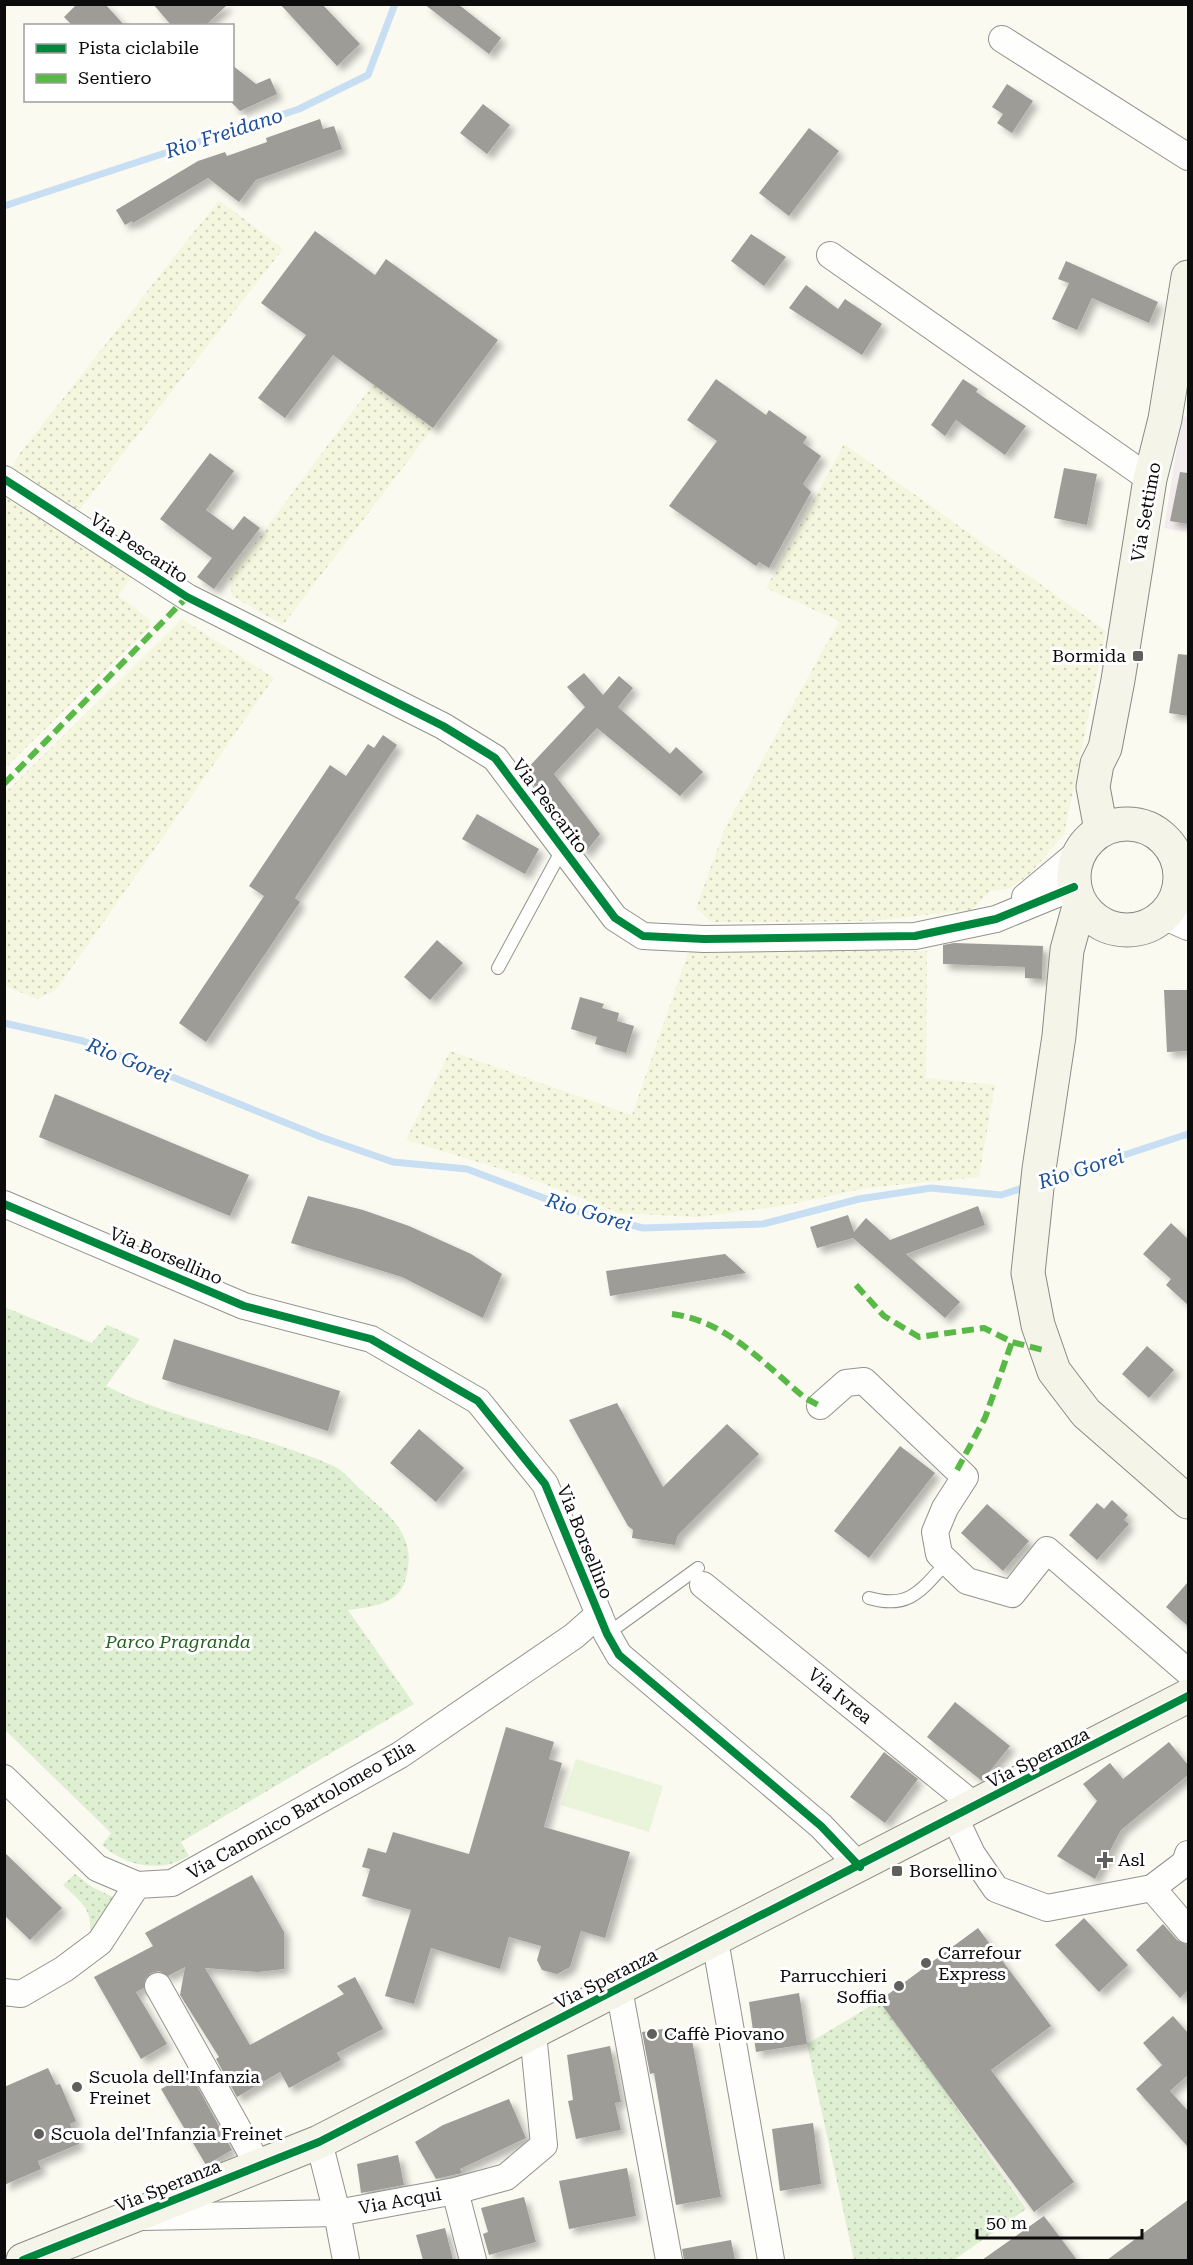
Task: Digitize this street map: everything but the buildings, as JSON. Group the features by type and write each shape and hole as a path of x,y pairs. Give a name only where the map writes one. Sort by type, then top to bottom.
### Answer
{"street":[{"path":"1002,39 1188,157"},
{"path":"830,255 1150,478"},
{"name":"Via Settimo","path":"1104,835 1116,801 1105,747 1150,478 1165,419 1188,277"},
{"name":"Via Pescarito","path":"4,479 187,597 422,716 495,758 615,918 643,936 704,939 915,936 996,919 1077,895"},
{"path":"996,919 1104,835 1150,830 1167,842 1176,857 1180,875 1179,910 1150,925 1135,930 1119,930 1104,925 1090,916 1077,895"},
{"path":"1104,835 1074,868 1077,895 1067,950 1059,1036 1039,1169 1028,1273 1038,1325 1054,1371 1086,1413 1188,1502"},
{"path":"1065,980 1104,925"},
{"name":"Via Borsellino","path":"4,1204 244,1306 372,1339 478,1401 545,1484 603,1624 619,1654 821,1826 860,1867"},
{"path":"820,1406 846,1383 864,1381 965,1477 945,1508 935,1532 939,1554 967,1581 1012,1594 1047,1550 1188,1672"},
{"name":"Via Ivrea","path":"700,1577 965,1812"},
{"name":"Via Canonico Bartolomeo Elia","path":"4,1778 98,1868 137,1885 161,1885 183,1878 400,1755 574,1636 603,1624"},
{"name":"Via Speranza","path":"39,2258 130,2218 319,2142 860,1867 1188,1696"},
{"path":"965,1812 972,1854 996,1889 1047,1908 1152,1888 1185,1863 1188,1854"},
{"path":"4,1992 21,1994 64,1969 100,1942 137,1885"},
{"path":"1152,1888 1188,1930"},
{"path":"715,1940 771,2260"},
{"path":"158,1986 258,2165"},
{"name":"Via Speranza","path":"619,1989 669,2260"},
{"name":"Via Acqui","path":"130,2218 337,2213 455,2191 506,2177 544,2145 533,2033"},
{"path":"319,2142 346,2260"},
{"path":"455,2191 472,2260"}],"lane":[{"path":"498,968 563,848"},
{"path":"869,1598 886,1603 917,1596 947,1562"},
{"path":"603,1624 700,1577"}],"shaded area":[{"path":"1182,416 1188,417 1188,532 1164,528"}],"green space":[{"path":"219,200 283,249 77,513 11,469 20,453"},
{"path":"373,384 433,428 283,625 232,596 230,577"},
{"path":"844,444 1106,631 1064,834 1028,876 1010,888 991,891 971,910 869,921 711,922 696,908 725,828 839,621 766,588"},
{"path":"5,493 132,577 118,595 151,621 149,628 5,768"},
{"path":"182,619 274,678 56,990 37,999 5,986 5,793"},
{"path":"689,950 927,951 926,1078 995,1085 979,1177 866,1188 788,1205 697,1217 619,1213 524,1176 406,1140 450,1051 632,1115"},
{"name":"Parco Pragranda","path":"4,1307 92,1343 107,1325 140,1339 106,1386 190,1419 277,1445 334,1466 392,1519 405,1540 408,1565 405,1581 396,1596 381,1604 348,1610 414,1704 181,1842 189,1856 167,1865 133,1863 102,1845 111,1833 5,1730"},
{"path":"576,1759 663,1786 649,1832 561,1805"},
{"path":"75,1874 92,1887 113,1897 110,1908 89,1939 88,1914 81,1903 63,1885"},
{"path":"879,2001 1026,2209 954,2260 854,2260 807,2044"}],"waterway":[{"name":"Rio Freidano","path":"4,206 299,109 368,75 395,4"},
{"name":"Rio Gorei","path":"4,1023 83,1041 321,1137 393,1162 467,1169 583,1213 643,1228 763,1224 859,1199 931,1188 1001,1195 1029,1186"},
{"name":"Rio Gorei","path":"1048,1180 1188,1134"}],"marked path":[{"path":"4,784 187,597"},
{"path":"856,1285 884,1316 919,1337 984,1328 1012,1342 1047,1351"},
{"path":"672,1314 692,1318 727,1335 759,1358 805,1398 820,1406"},
{"path":"957,1470 985,1418 1012,1342"}],"cycle path":[{"path":"4,479 187,597 443,726 495,758 615,918 643,936 704,939 915,936 996,919 1074,887"},
{"path":"4,1204 244,1306 371,1339 478,1401 545,1484 607,1634 619,1655 821,1826 860,1867"},
{"path":"23,2260 319,2142 1188,1696"}],"place":[{"name":"Bormida","path":"1138,656"},
{"name":"Asl","path":"1105,1860"},
{"name":"Borsellino","path":"897,1871"},
{"name":"Carrefour Express","path":"926,1963"},
{"name":"Parrucchieri Soffia","path":"899,1986"},
{"name":"Caffè Piovano","path":"652,2034"},
{"name":"Scuola dell'Infanzia Freinet","path":"77,2087"},
{"name":"Scuola del'Infanzia Freinet","path":"39,2134"}]}
